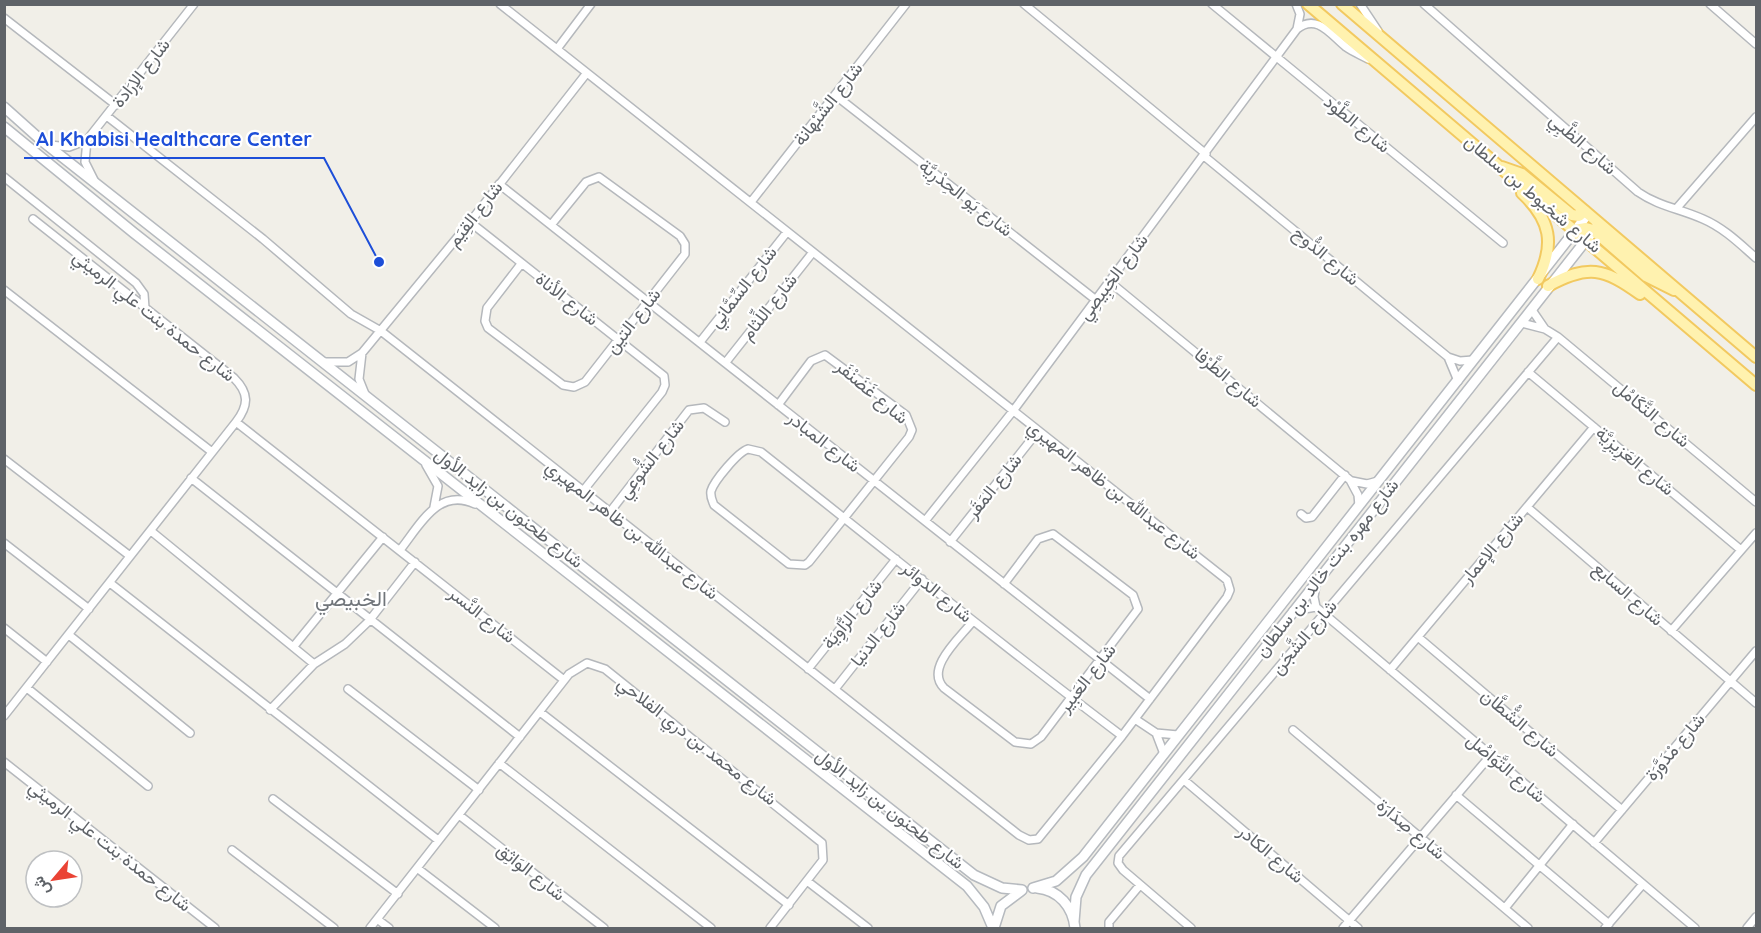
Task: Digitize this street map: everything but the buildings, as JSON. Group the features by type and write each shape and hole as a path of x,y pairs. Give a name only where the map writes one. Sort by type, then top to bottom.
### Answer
{"main road":[{"name":"شارع شخبوط بن سلطان","path":"1308,4 1575,230 1593,231 1679,291 1756,357"},
{"name":"شارع شخبوط بن سلطان","path":"1342,4 1586,212 1593,231 1710,346 1756,385"},
{"path":"1446,120 1468,145 1529,200 1542,217 1548,234 1548,252 1538,279"},
{"path":"1499,166 1522,174 1572,214 1579,216 1586,212"},
{"path":"1548,286 1578,272 1594,271 1610,274 1710,346"}],"street":[{"name":"شارع الإرَادة","path":"87,140 108,117 194,4"},
{"name":"شارع عبدالله بن ظاهر المهيري","path":"108,117 272,247 351,314 381,331 1019,835 1035,840 1044,834 1122,736 1227,597 1228,583 1201,558 500,4"},
{"path":"557,49 591,4"},
{"name":"شارع الشَّبْهانة","path":"751,202 906,4"},
{"name":"شارع الدُّوح","path":"1024,4 1448,357 1458,381"},
{"name":"شارع الطَّوْد","path":"1212,4 1503,243"},
{"path":"1296,4 1300,14 1297,29"},
{"path":"1360,4 1383,39"},
{"name":"شارع الظَّبِي","path":"1424,4 1638,192 1660,204 1716,225 1756,258"},
{"path":"1710,4 1756,44"},
{"path":"4,18 116,105"},
{"path":"1297,29 1306,24 1320,24 1346,47 1377,62"},
{"name":"شارع الخِبِيصِي","path":"925,521 1013,411 1297,29"},
{"name":"شارع القِيَم","path":"324,362 340,364 362,353 470,222 586,74"},
{"name":"شارع يَو الحِدْرِيَّة","path":"835,95 1096,300"},
{"name":"شارع طحنون بن زايد الأول","path":"4,108 42,141 974,875 1002,888 1022,890"},
{"path":"1676,209 1756,117"},
{"name":"شارع طحنون بن زايد الأول","path":"4,127 142,239 967,886 984,907 994,928"},
{"path":"42,141 55,147 69,147 87,140 85,162 96,183"},
{"path":"4,177 136,283 144,294 145,308"},
{"name":"شارع التين","path":"521,264 484,313 488,328 570,388 585,382 682,258 685,249 680,236 599,177 586,182 551,225"},
{"name":"شارع المبادر","path":"499,184 1150,699"},
{"name":"شارع مهره بنت خالد بن سلطان","path":"1022,890 1056,881 1076,865 1538,279 1586,212"},
{"name":"شارع حمدة بنت علي الرميثي","path":"4,716 236,422 246,405 245,391 241,384 33,219"},
{"name":"شارع الأناة","path":"470,222 661,373 665,380 664,389 583,491"},
{"name":"شارع مهره بنت خالد بن سلطان","path":"1075,925 1076,897 1086,875 1593,231"},
{"name":"شارع السِّمَّانِي","path":"700,342 787,232"},
{"name":"شارع اللِّثام","path":"726,363 813,252"},
{"name":"شارع الطَّرْفا","path":"1110,282 1348,477"},
{"path":"4,290 212,452"},
{"name":"شارع التَّكَامُل","path":"1532,310 1545,329"},
{"name":"شارع التَّكَامُل","path":"1522,323 1545,329 1558,337 1756,502"},
{"name":"شارع الشَّجَن","path":"1191,928 1120,867 1119,856 1558,337"},
{"path":"362,353 359,370 365,394"},
{"name":"شارع غَضَنْفَر","path":"753,448 744,450 738,455 712,489 712,501 789,564 800,567 809,562 911,434 909,418 832,359 822,355 811,361 778,405"},
{"path":"1448,357 1460,361 1473,360"},
{"name":"شارع العَزِيزِيَّة","path":"1528,372 1741,550"},
{"name":"شارع الشُّوعِي","path":"610,512 689,410 704,408 725,422"},
{"name":"شارع النَّسر","path":"236,422 564,680"},
{"name":"شارع الإعمار","path":"1390,670 1594,427"},
{"name":"شارع المَقَر","path":"950,542 1038,431"},
{"name":"شارع الدوائر","path":"753,448 1122,736"},
{"path":"415,452 436,479 439,494 434,508"},
{"path":"4,459 130,556"},
{"path":"1348,477 1367,484 1378,481"},
{"path":"1348,477 1356,489 1359,506"},
{"path":"1301,514 1306,518 1312,517 1348,477"},
{"path":"191,478 369,621 520,737"},
{"path":"400,550 434,508 446,500 461,499 493,513"},
{"name":"شارع السابع","path":"1527,507 1756,703"},
{"path":"151,531 314,664"},
{"path":"1671,631 1756,533"},
{"name":"شارع العَبِير","path":"974,621 939,666 938,680 944,688 1015,742 1023,745 1038,740 1138,609 1136,599 1057,535 1050,534 1038,539 1004,584"},
{"path":"294,646 383,537"},
{"path":"4,543 89,609"},
{"name":"شارع الزَّاوِيَة","path":"808,669 896,559"},
{"path":"270,710 314,664 345,644 369,621 415,562"},
{"name":"شارع الدنيا","path":"834,689 922,579"},
{"path":"1293,611 1316,607 1314,597 1318,579"},
{"path":"110,583 438,840"},
{"name":"شارع التَّوَاصُل","path":"1316,607 1695,928"},
{"path":"4,628 47,662"},
{"path":"69,635 190,733"},
{"name":"شارع الشُّطَّان","path":"1418,637 1622,810"},
{"name":"شارع مْدَوَّرَة","path":"1594,843 1756,651"},
{"name":"شارع محمد بن دري الفلاحي","path":"370,928 564,680 580,665 600,666 819,838 825,855 770,928"},
{"path":"27,688 148,786"},
{"path":"348,689 479,790"},
{"path":"540,712 789,905"},
{"path":"1135,719 1156,733 1178,735"},
{"name":"شارع صِدَارَة","path":"1293,730 1528,928"},
{"path":"1156,733 1164,754"},
{"path":"1343,928 1491,755"},
{"name":"شارع حمدة بنت علي الرميثي","path":"4,762 215,928"},
{"path":"499,763 711,928"},
{"name":"شارع الكادر","path":"1184,780 1358,928"},
{"path":"1456,795 1607,926 1643,884"},
{"path":"273,799 398,894"},
{"name":"شارع الوَاثِق","path":"459,815 604,928"},
{"path":"1505,908 1573,824"},
{"path":"232,850 334,928"},
{"path":"417,868 495,928"},
{"path":"807,881 868,928"},
{"path":"1109,928 1109,922 1140,885"},
{"path":"1033,888 1052,892 1060,897 1067,904 1075,925"},
{"path":"994,928 1001,906 1010,896 1022,890"},
{"path":"1747,928 1756,917"},
{"path":"377,920 389,928"}],"place":[{"name":"Al Khabisi Healthcare Center","path":"379,262"}],"district":[{"name":"الخبيصي","path":"351,599"}]}
